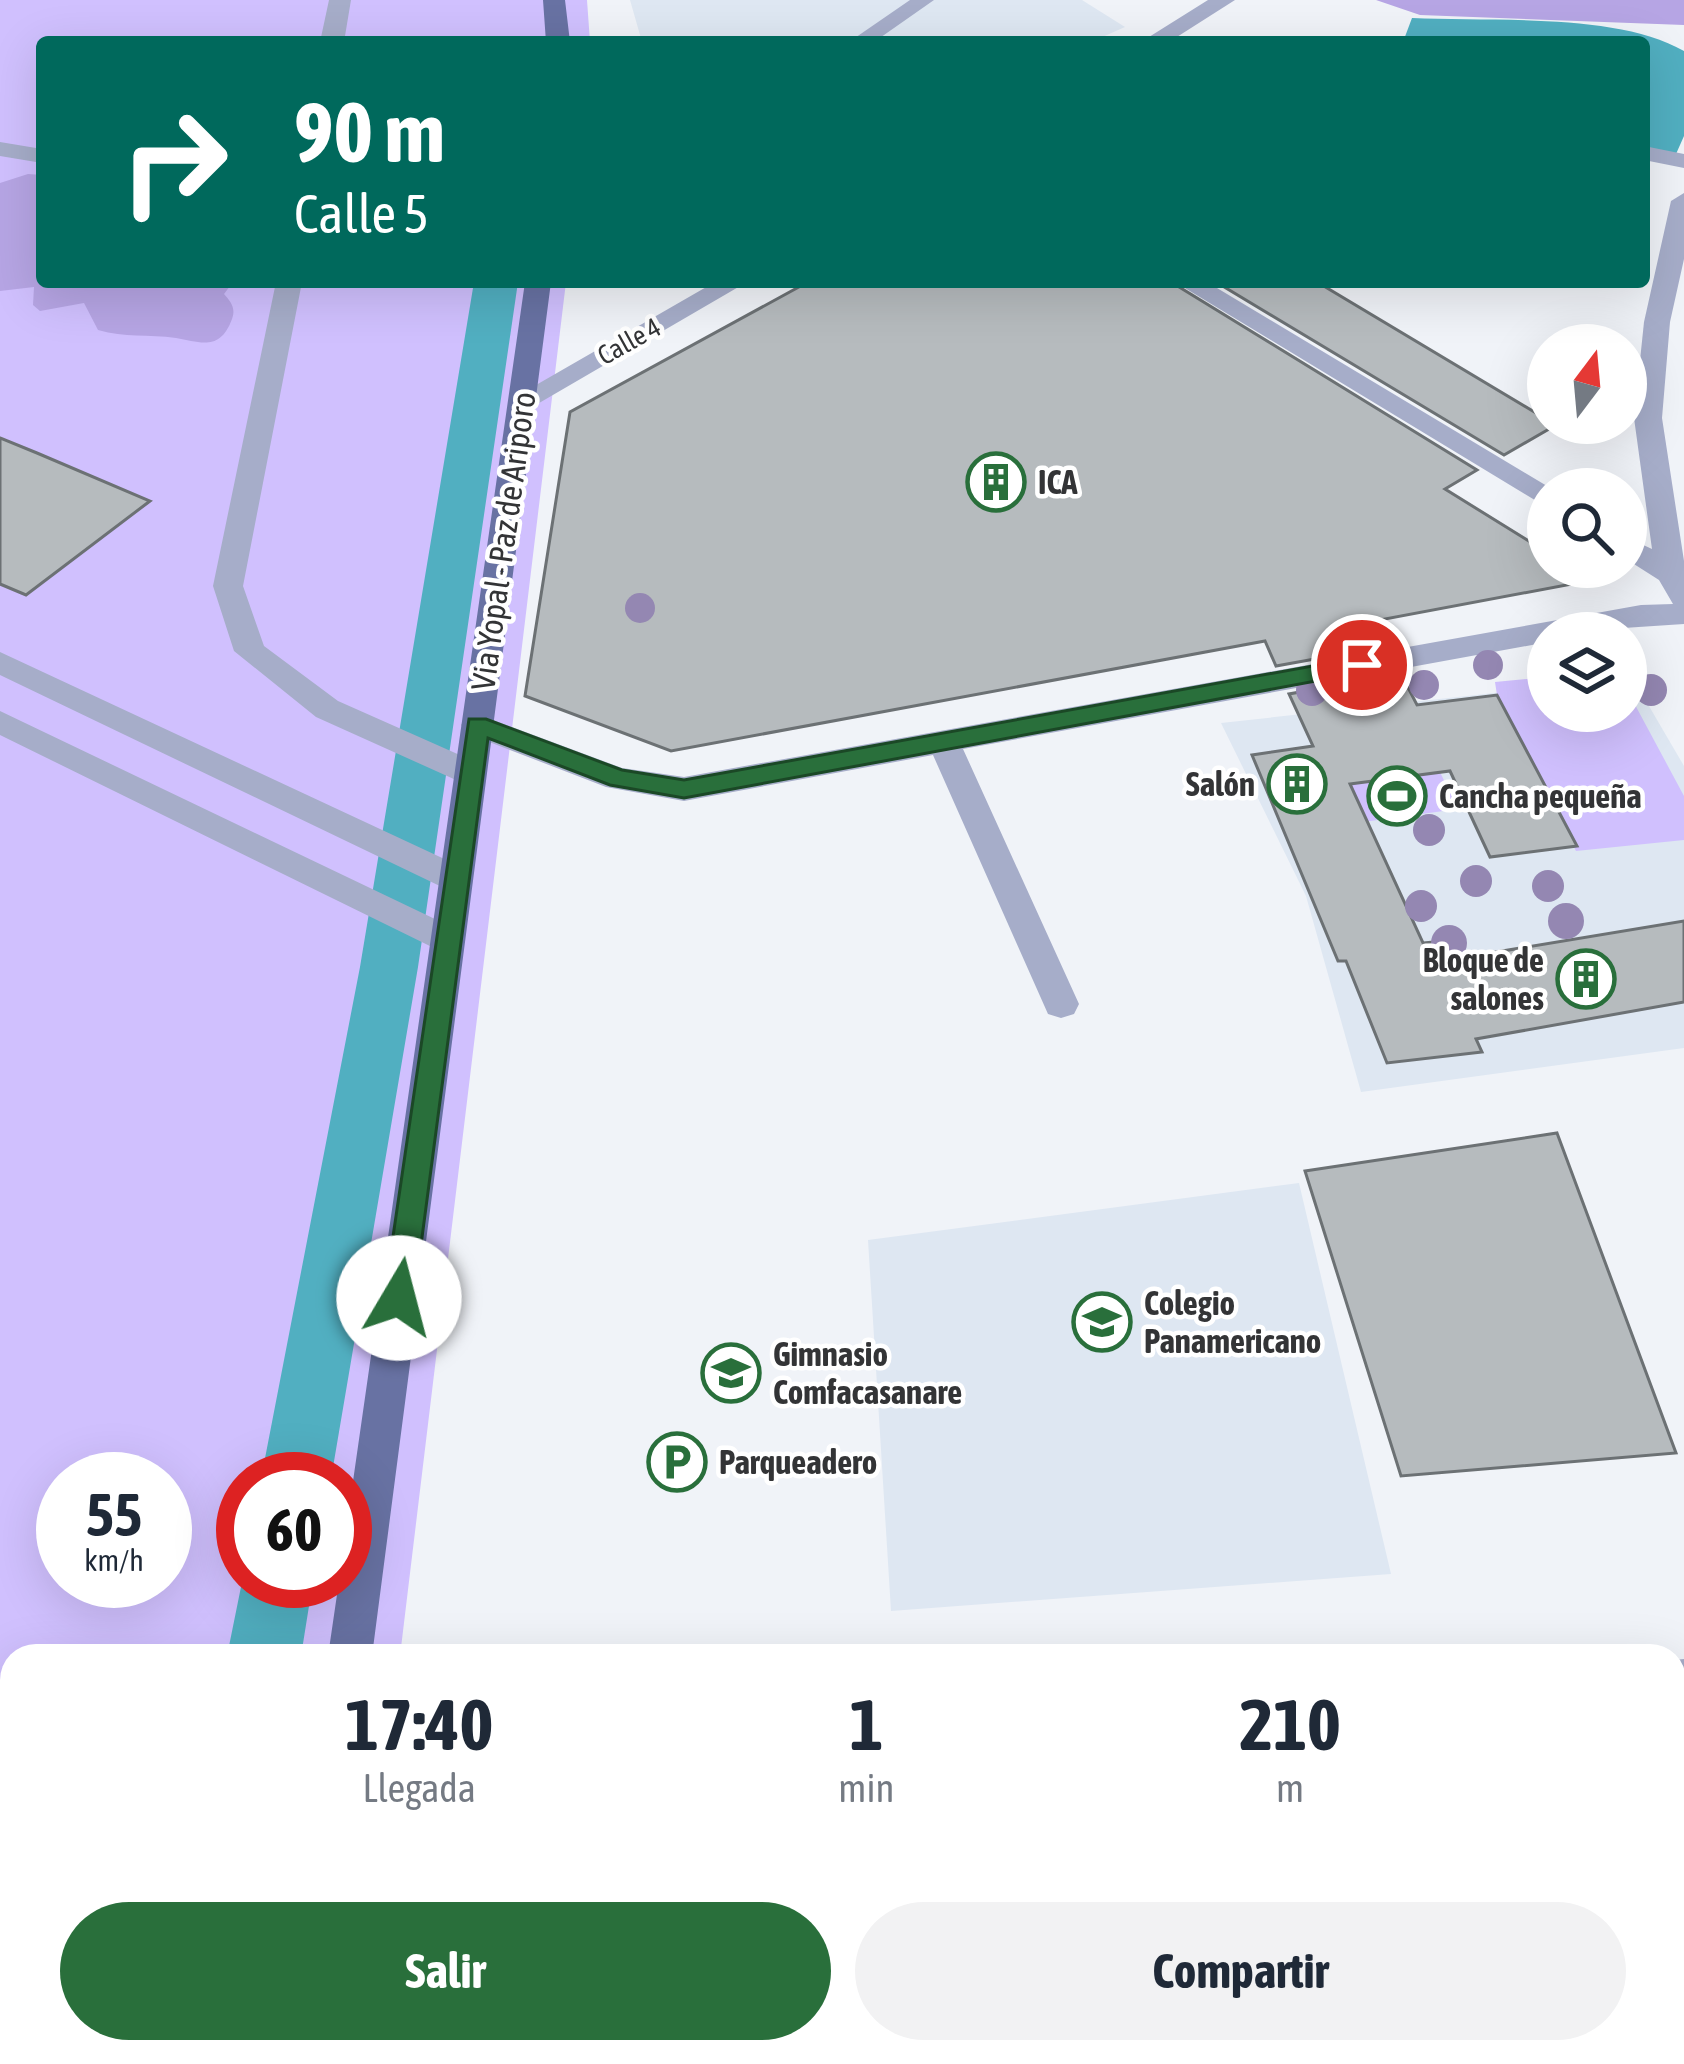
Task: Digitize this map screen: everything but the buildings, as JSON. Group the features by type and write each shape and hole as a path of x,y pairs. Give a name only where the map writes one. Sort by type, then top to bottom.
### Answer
{"main road":[{"path":"554,0 557,36"},
{"name":"Via Yopal - Paz de Ariporo","path":"352,1644 466,771 477,724 537,288"}],"street":[{"path":"333,36 340,0"},
{"path":"1163,36 1224,0"},
{"path":"1678,586 1648,418 1657,322 1684,201"},
{"path":"288,288 227,586 250,651 327,709 466,771"},
{"name":"Calle 4","path":"524,400 723,288"},
{"path":"1198,288 1527,487"},
{"path":"1647,563 1678,586"},
{"path":"477,724 618,778 684,789 1641,614 1684,614"},
{"path":"0,662 454,878"},
{"path":"0,722 446,939"},
{"path":"943,741 1060,1004"}],"lane":[{"path":"869,36 924,0"},
{"path":"0,149 36,155"},
{"path":"1650,154 1684,161"}],"shaded area":[{"path":"0,0 587,0 590,36 36,36 36,288 565,288 401,1644 0,1644"},
{"path":"630,0 1082,0 1125,27 1105,36 640,36"},
{"path":"1376,0 1684,0 1684,25 1420,15"},
{"path":"36,175 36,288 228,288 224,294 233,315 227,329 215,341 201,342 108,332 98,330 84,303 40,311 33,305 34,287 0,291 0,183"},
{"path":"1527,679 1527,732 1647,732 1647,727 1684,796 1684,840 1576,851 1497,695 1495,682"},
{"path":"1527,689 1527,732 1647,732 1647,703 1684,766 1684,1048 1361,1092 1306,896 1221,723"},
{"name":"Cancha pequeña","path":"1438,768 1458,809 1356,823 1336,782"},
{"name":"Colegio Panamericano","path":"1299,1183 1391,1574 891,1611 868,1240"}],"water":[{"path":"1412,18 1589,24 1645,36 1405,36"},
{"path":"1650,37 1684,51 1684,136 1672,163 1650,159"}],"waterway":[{"path":"301,1452 389,967 495,288"},
{"path":"266,1644 272,1608"}],"place":[{"name":"ICA","path":"996,482"},
{"name":"Salón","path":"1297,784"},
{"name":"Cancha pequeña","path":"1397,796"},
{"name":"Bloque de salones","path":"1586,979"},
{"name":"Colegio Panamericano","path":"1102,1322"},
{"name":"Gimnasio Comfacasanare","path":"731,1373"},
{"name":"Parqueadero","path":"677,1462"}],"route":[{"path":"399,1298 477,724 618,778 684,789 1362,665"}]}
